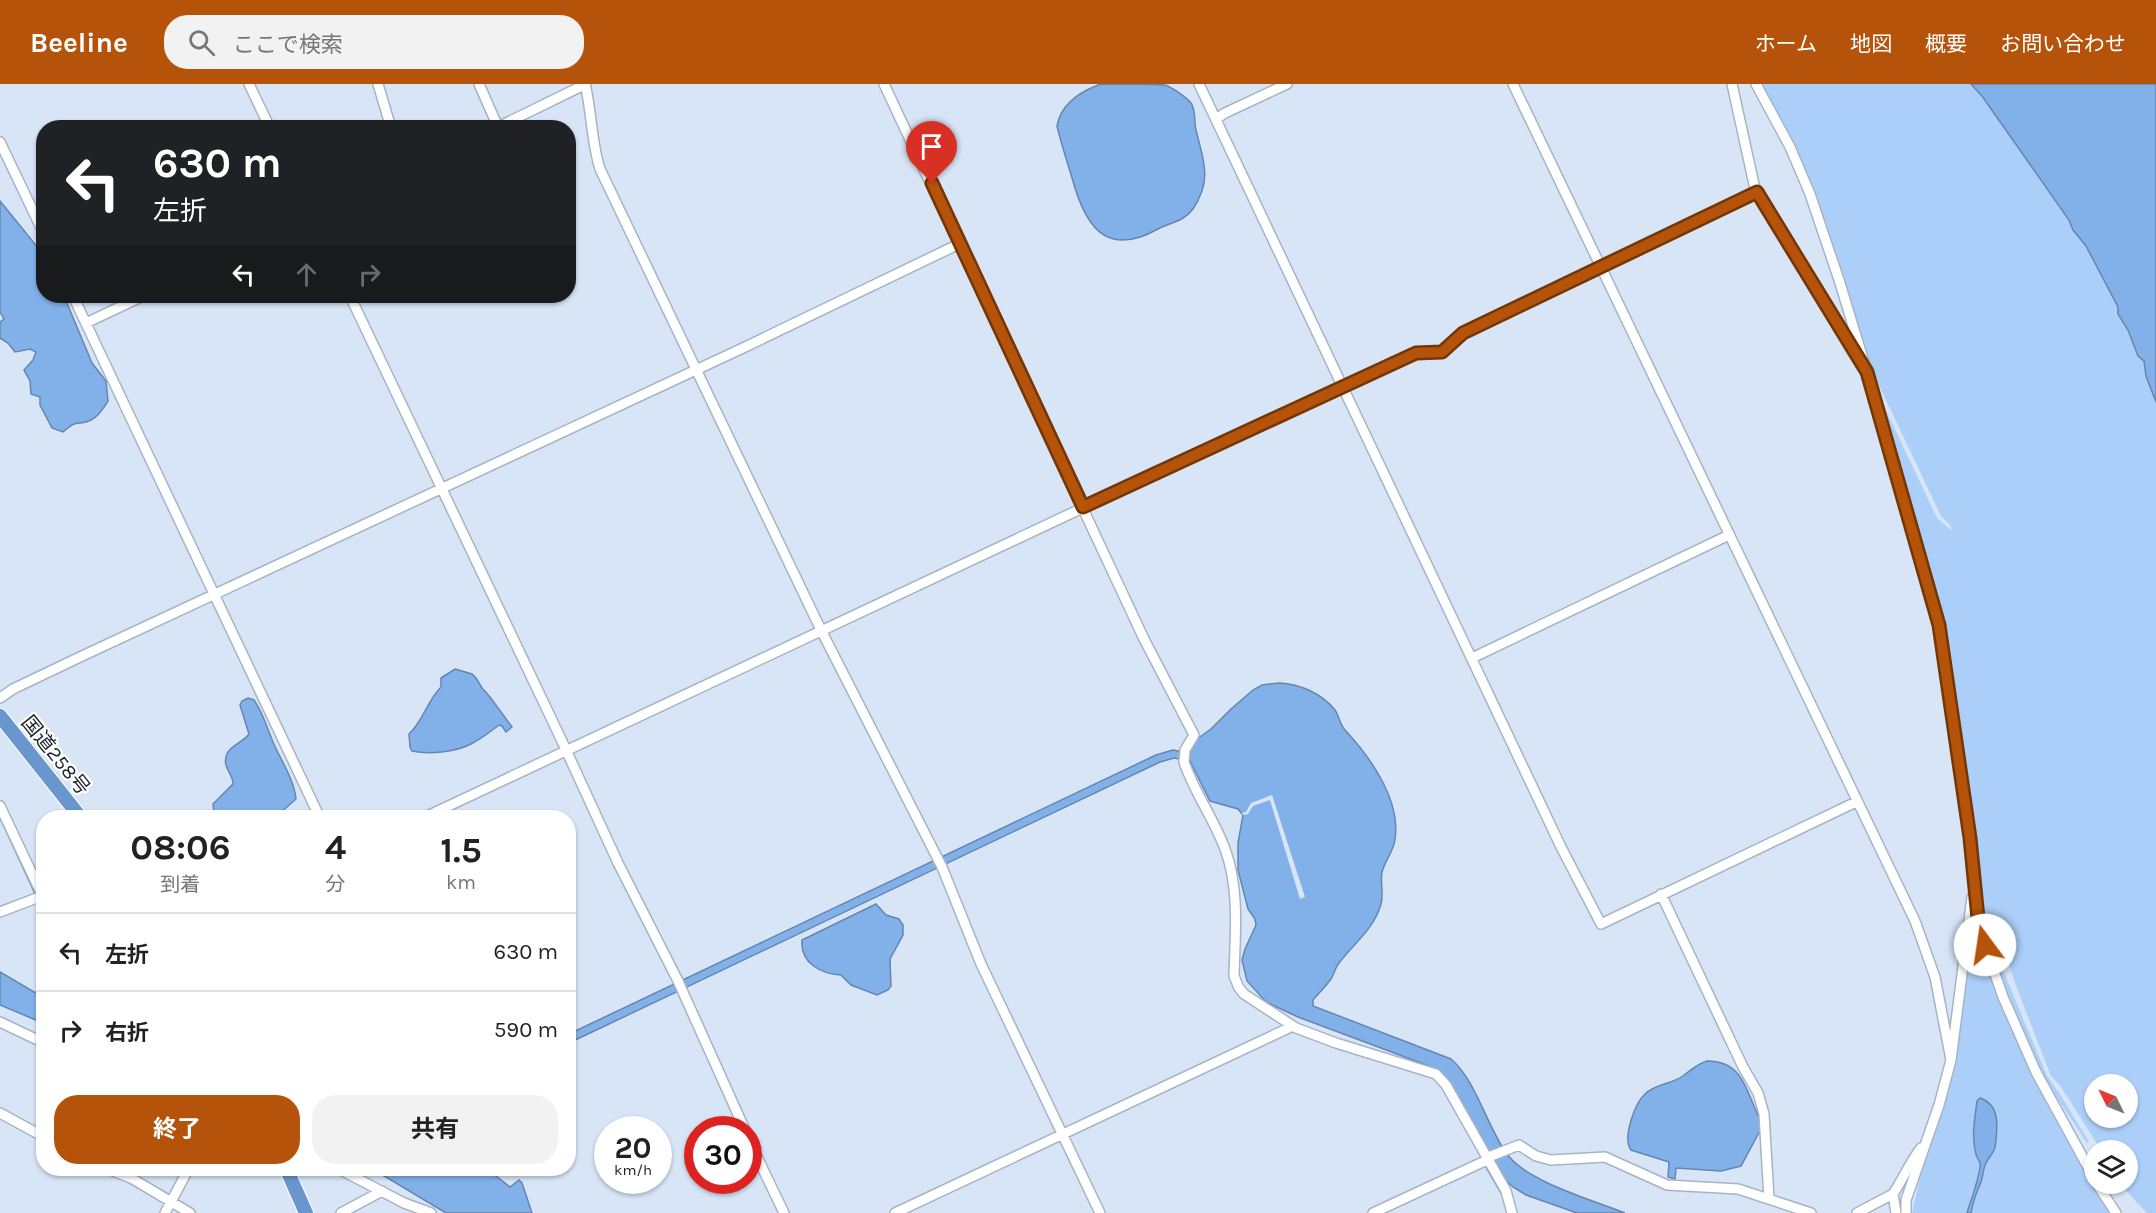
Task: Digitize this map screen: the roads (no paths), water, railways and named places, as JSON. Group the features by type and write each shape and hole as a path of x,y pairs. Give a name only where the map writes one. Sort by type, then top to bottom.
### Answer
{"highway":[{"name":"国道258号","path":"0,716 75,810"},
{"path":"290,1176 306,1213"}],"street":[{"path":"249,84 266,120"},
{"path":"378,84 389,120"},
{"path":"479,84 494,120"},
{"path":"511,120 585,84 595,152 600,169 821,630 942,867 981,964 1100,1213"},
{"path":"884,84 1144,639 1194,735 1185,750 1184,762 1225,848 1232,871 1235,900 1234,976 1239,988 1244,994 1293,1026 1336,1043 1436,1074 1446,1085 1506,1191 1512,1213"},
{"path":"1199,84 1561,847 1600,924 1856,802"},
{"path":"1216,119 1287,84"},
{"path":"1513,84 1915,921 1935,977 1951,1060"},
{"path":"1732,84 1757,192 1867,372"},
{"path":"1756,84 1790,147 1810,194 1867,372 1939,625 1960,768 1979,928 2003,997 2036,1072 2084,1160"},
{"path":"0,142 36,217"},
{"path":"440,810 1416,353 1442,352 1463,333 1757,192"},
{"path":"0,698 13,689 80,657 959,244"},
{"path":"76,303 316,810"},
{"path":"86,323 128,303"},
{"path":"353,303 618,863 680,985 739,1116"},
{"path":"1472,658 1729,535"},
{"path":"0,806 36,882"},
{"path":"1906,1213 1906,1200 1939,1105 1951,1060 1974,883"},
{"path":"1661,894 1743,1067 1758,1093 1764,1114 1769,1199"},
{"path":"0,912 36,899"},
{"path":"0,1022 36,1039"},
{"path":"895,1213 1293,1026"},
{"path":"0,1113 36,1133"},
{"path":"1857,1213 1893,1194 1913,1158 1926,1142"},
{"path":"1373,1213 1507,1148 1519,1145 1536,1156 1551,1160 1605,1157 1666,1185 1738,1190 1811,1213"},
{"path":"762,1167 784,1213"},
{"path":"126,1176 190,1213"},
{"path":"165,1213 185,1176"},
{"path":"353,1176 404,1203 431,1213"},
{"path":"341,1213 382,1191"},
{"path":"1893,1194 1896,1213"},
{"path":"2104,1194 2116,1213"}],"waterway":[{"path":"0,817 35,893"},
{"path":"1485,1165 1503,1196"}]}
